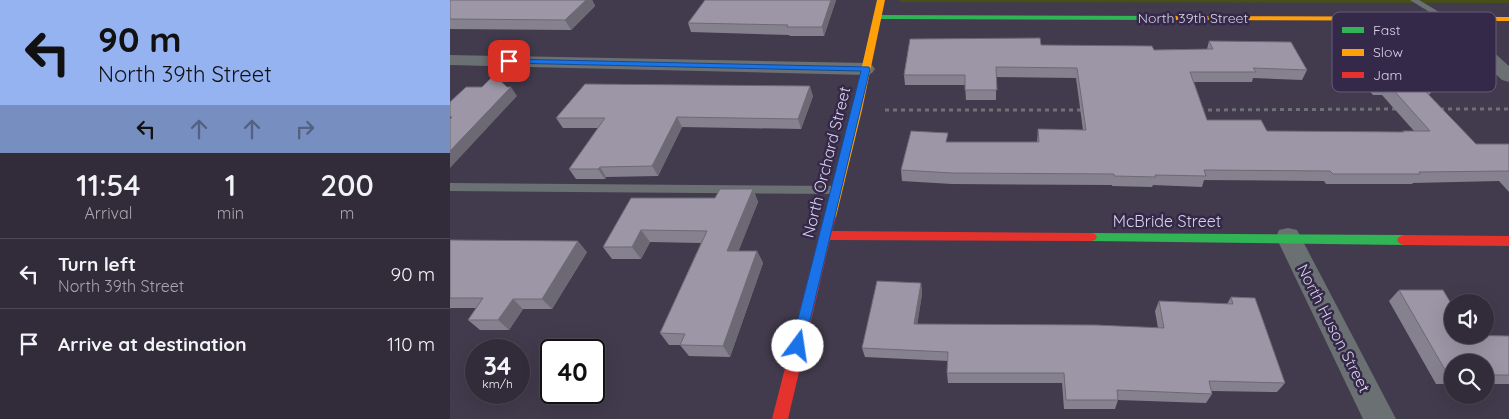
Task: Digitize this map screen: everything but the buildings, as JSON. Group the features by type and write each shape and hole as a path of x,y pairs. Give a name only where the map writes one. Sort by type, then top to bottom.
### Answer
{"street":[{"name":"North Orchard Street","path":"780,419 857,110 881,0"},
{"name":"North 39th Street","path":"876,17 1332,19"},
{"name":"North 39th Street","path":"1496,19 1509,19"},
{"path":"450,60 866,69"},
{"path":"1496,64 1509,76"},
{"name":"McBride Street","path":"825,235 1509,241"},
{"name":"North Huson Street","path":"1288,238 1380,419"}],"lane":[{"path":"1414,0 1435,12"},
{"path":"450,187 837,190"}],"path":[{"path":"1193,110 1400,109"},
{"path":"1440,109 1509,109"},
{"path":"857,110 1084,110"}],"green space":[{"path":"900,0 1509,0 1509,3 900,2"}],"traffic: fast":[{"path":"877,17 1166,18"},
{"path":"1091,237 1403,240"}],"traffic: slow":[{"path":"830,217 857,110 881,0"},
{"path":"1166,18 1332,18"},
{"path":"1496,19 1509,19"}],"traffic: jam":[{"path":"780,419 830,217"},
{"path":"825,235 1091,237"},
{"path":"1403,240 1509,241"}],"route":[{"path":"509,61 866,69 798,346"}]}
